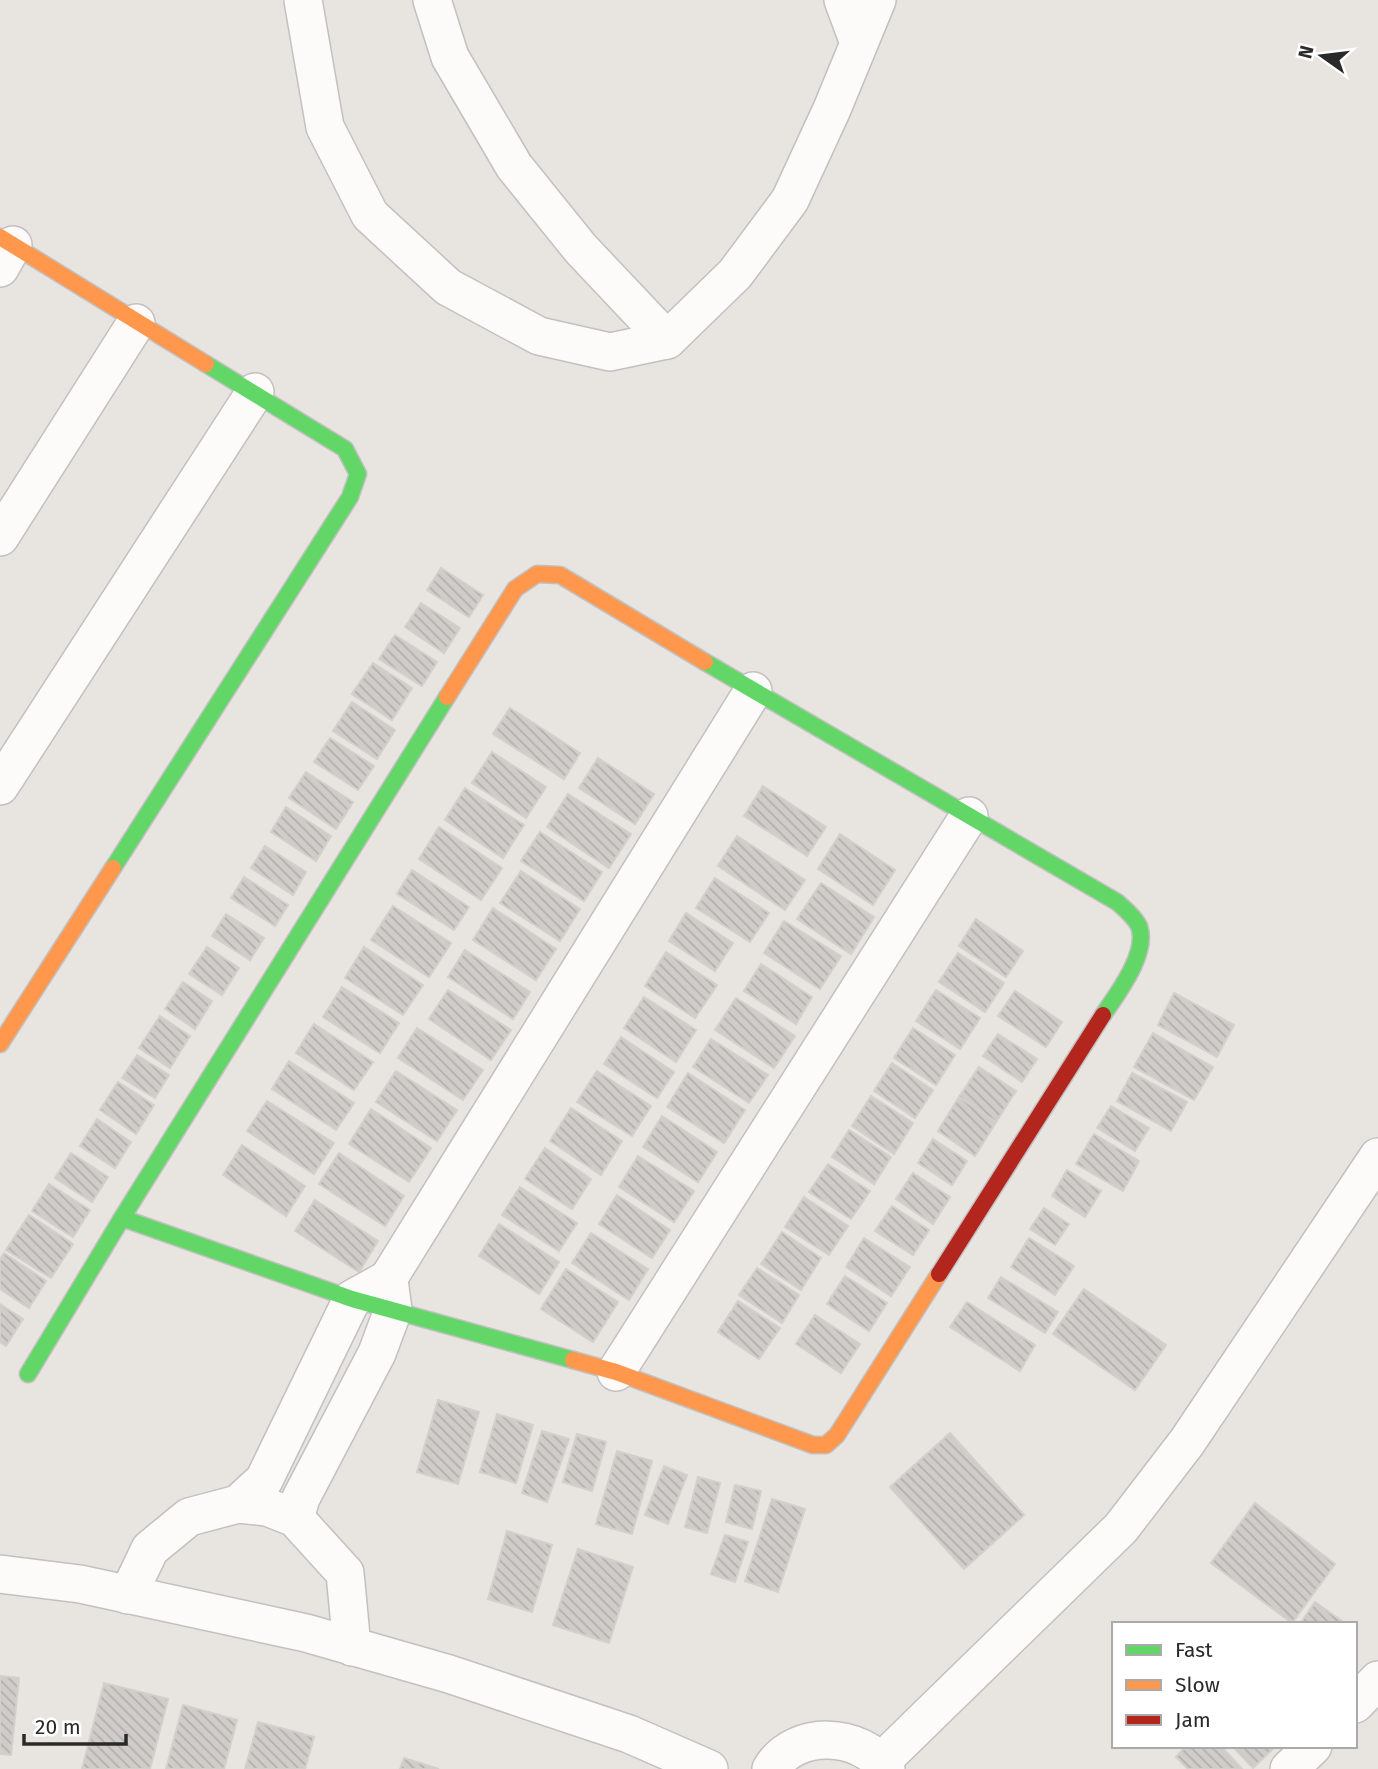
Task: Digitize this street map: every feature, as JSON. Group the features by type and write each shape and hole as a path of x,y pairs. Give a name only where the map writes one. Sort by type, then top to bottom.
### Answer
{"street":[{"path":"303,0 325,127 370,215 448,287 539,335 610,352 667,340 735,274 790,200 832,109 877,0"},
{"path":"432,0 450,57 514,166 581,249 667,340"},
{"path":"843,0 859,43"},
{"path":"0,1044 350,498 358,474 345,449 255,392 4,250"},
{"path":"0,537 136,323"},
{"path":"0,786 255,392"},
{"path":"28,1374 122,1217 514,589 537,574 561,575 753,691 1117,902 1133,915 1143,937 1140,952 1128,976 852,1412 826,1445 813,1445 616,1372 391,1295 352,1298 122,1217"},
{"path":"295,1518 300,1498 377,1353 391,1295 753,691"},
{"path":"616,1372 969,816"},
{"path":"771,1769 797,1746 826,1739 856,1745 883,1765 1121,1528 1187,1442 1378,1157"},
{"path":"238,1504 264,1480 352,1298"},
{"path":"128,1595 150,1549 189,1517 238,1504 267,1507 295,1518 345,1573 352,1647"},
{"path":"0,1574 80,1584 306,1633 449,1674 629,1734 709,1769"},
{"path":"1357,1702 1378,1680"},
{"path":"1289,1769 1311,1748"}],"building":[{"path":"441,568 483,595 469,617 427,590"},
{"path":"421,603 460,628 444,653 405,627"},
{"path":"395,635 437,662 422,686 379,659"},
{"path":"373,663 412,688 392,720 352,694"},
{"path":"352,702 395,730 377,759 333,731"},
{"path":"510,708 580,753 564,779 493,734"},
{"path":"330,738 374,766 358,790 314,762"},
{"path":"492,752 546,787 526,818 472,783"},
{"path":"598,758 654,794 635,824 579,788"},
{"path":"306,772 353,802 336,829 289,798"},
{"path":"763,786 826,827 807,856 744,816"},
{"path":"465,788 524,825 503,858 445,820"},
{"path":"568,794 631,834 609,868 547,827"},
{"path":"286,807 331,836 316,861 271,832"},
{"path":"439,827 502,868 481,900 419,859"},
{"path":"540,832 602,872 584,901 521,861"},
{"path":"840,834 895,870 873,905 818,869"},
{"path":"737,836 805,880 785,910 718,866"},
{"path":"265,846 306,872 293,895 251,868"},
{"path":"412,870 469,907 454,930 397,894"},
{"path":"521,871 580,909 560,941 500,903"},
{"path":"244,877 288,905 275,926 231,898"},
{"path":"715,878 769,913 750,942 696,908"},
{"path":"821,883 874,917 851,954 797,919"},
{"path":"393,906 451,943 429,977 371,940"},
{"path":"493,908 556,949 536,980 473,940"},
{"path":"686,913 733,943 715,971 669,941"},
{"path":"226,914 264,938 250,960 212,936"},
{"path":"976,919 1023,951 1006,977 959,946"},
{"path":"784,921 841,956 820,989 764,953"},
{"path":"207,947 239,968 222,995 189,974"},
{"path":"364,947 423,985 403,1015 345,978"},
{"path":"465,950 530,992 513,1019 448,977"},
{"path":"666,952 717,985 695,1018 645,986"},
{"path":"958,953 1004,983 985,1012 939,982"},
{"path":"761,964 812,997 796,1024 744,991"},
{"path":"183,982 212,1001 195,1029 165,1009"},
{"path":"342,987 399,1023 380,1053 323,1017"},
{"path":"448,990 511,1030 491,1060 429,1019"},
{"path":"936,990 980,1018 960,1049 916,1021"},
{"path":"1015,991 1062,1022 1046,1047 998,1016"},
{"path":"1174,993 1234,1025 1217,1057 1158,1025"},
{"path":"644,997 696,1030 676,1062 624,1028"},
{"path":"736,998 795,1036 774,1068 715,1030"},
{"path":"160,1016 190,1036 170,1068 139,1048"},
{"path":"314,1024 373,1062 354,1090 296,1053"},
{"path":"417,1028 483,1070 463,1100 398,1058"},
{"path":"913,1028 955,1055 936,1085 894,1058"},
{"path":"1153,1033 1213,1067 1194,1100 1134,1067"},
{"path":"998,1034 1037,1059 1022,1082 983,1056"},
{"path":"621,1037 674,1072 657,1098 604,1064"},
{"path":"711,1039 768,1075 749,1103 693,1067"},
{"path":"137,1055 169,1075 155,1098 122,1078"},
{"path":"289,1061 354,1103 336,1130 272,1089"},
{"path":"892,1063 933,1090 915,1118 874,1091"},
{"path":"979,1067 1016,1091 996,1122 959,1097"},
{"path":"396,1071 457,1110 437,1141 376,1102"},
{"path":"597,1071 651,1106 632,1136 577,1102"},
{"path":"688,1073 745,1110 724,1143 667,1107"},
{"path":"1132,1073 1187,1102 1171,1131 1117,1101"},
{"path":"118,1082 154,1105 136,1134 100,1110"},
{"path":"871,1096 913,1123 894,1154 852,1126"},
{"path":"959,1097 996,1122 975,1156 938,1131"},
{"path":"267,1101 334,1143 314,1174 247,1131"},
{"path":"1111,1106 1149,1128 1135,1151 1097,1128"},
{"path":"571,1108 622,1141 601,1175 550,1141"},
{"path":"371,1109 431,1148 409,1182 349,1144"},
{"path":"662,1116 717,1152 698,1182 643,1147"},
{"path":"97,1119 131,1142 115,1168 80,1146"},
{"path":"849,1130 891,1157 874,1184 832,1157"},
{"path":"1094,1134 1139,1161 1123,1191 1076,1164"},
{"path":"933,1139 967,1161 952,1185 918,1163"},
{"path":"242,1145 305,1186 286,1216 223,1175"},
{"path":"545,1148 591,1179 572,1209 525,1179"},
{"path":"71,1153 108,1177 92,1202 55,1178"},
{"path":"339,1153 404,1196 385,1226 319,1184"},
{"path":"638,1156 694,1191 674,1222 619,1187"},
{"path":"828,1164 870,1191 851,1219 809,1192"},
{"path":"1067,1170 1101,1191 1085,1217 1052,1196"},
{"path":"913,1173 950,1197 933,1224 896,1199"},
{"path":"49,1184 90,1210 73,1237 32,1211"},
{"path":"520,1187 577,1223 559,1251 502,1215"},
{"path":"617,1195 670,1230 652,1258 599,1224"},
{"path":"804,1197 848,1226 829,1255 785,1227"},
{"path":"315,1200 378,1241 359,1272 295,1231"},
{"path":"892,1206 929,1230 913,1255 875,1231"},
{"path":"1044,1208 1069,1224 1055,1245 1030,1229"},
{"path":"29,1215 73,1244 51,1278 6,1250"},
{"path":"499,1224 559,1262 539,1294 479,1256"},
{"path":"782,1232 821,1258 801,1290 761,1264"},
{"path":"591,1233 648,1269 629,1300 572,1263"},
{"path":"864,1238 910,1267 891,1296 846,1267"},
{"path":"1029,1238 1074,1266 1055,1295 1011,1267"},
{"path":"4,1253 46,1281 29,1308 0,1289 0,1260"},
{"path":"757,1268 799,1295 782,1323 739,1295"},
{"path":"566,1269 618,1302 593,1342 541,1309"},
{"path":"845,1276 887,1303 869,1331 827,1304"},
{"path":"1001,1277 1058,1312 1045,1333 988,1298"},
{"path":"1084,1289 1166,1345 1135,1390 1053,1334"},
{"path":"738,1301 780,1328 759,1359 718,1332"},
{"path":"967,1302 1035,1345 1020,1371 950,1327"},
{"path":"0,1304 23,1319 6,1346 0,1342"},
{"path":"815,1315 860,1344 841,1373 796,1344"},
{"path":"438,1400 479,1412 458,1484 417,1472"},
{"path":"497,1414 533,1425 516,1483 480,1472"},
{"path":"542,1431 569,1439 547,1502 522,1493"},
{"path":"950,1433 1024,1515 964,1569 890,1487"},
{"path":"577,1434 606,1442 592,1491 563,1482"},
{"path":"617,1451 652,1461 632,1534 596,1524"},
{"path":"664,1466 687,1475 668,1524 645,1515"},
{"path":"698,1477 720,1483 707,1533 685,1527"},
{"path":"735,1485 761,1491 752,1529 726,1522"},
{"path":"772,1499 805,1509 778,1592 745,1581"},
{"path":"1255,1503 1335,1564 1291,1622 1211,1563"},
{"path":"507,1531 552,1545 532,1612 488,1599"},
{"path":"725,1535 748,1542 735,1582 711,1574"},
{"path":"578,1549 633,1567 609,1643 553,1625"},
{"path":"1315,1602 1343,1622 1301,1622"},
{"path":"0,1676 19,1678 11,1755 0,1754"},
{"path":"104,1683 168,1699 150,1769 82,1769"},
{"path":"183,1705 237,1720 224,1769 166,1769"},
{"path":"258,1722 314,1737 305,1769 245,1769"},
{"path":"1184,1748 1223,1748 1242,1769 1188,1769 1176,1757"},
{"path":"1234,1748 1274,1748 1253,1768"},
{"path":"404,1758 439,1769 400,1769"}],"traffic: fast":[{"path":"113,868 350,497 358,474 345,449 206,364"},
{"path":"705,662 1123,907 1139,926 1140,948 1130,973 1103,1015"},
{"path":"28,1374 122,1218 447,697"},
{"path":"122,1218 352,1299 573,1360"}],"traffic: slow":[{"path":"0,237 206,364"},
{"path":"447,697 515,589 537,574 560,575 705,662"},
{"path":"0,1044 113,868"},
{"path":"573,1360 616,1372 813,1445 826,1445 837,1435 939,1274"}],"traffic: jam":[{"path":"939,1274 1103,1015"}]}
